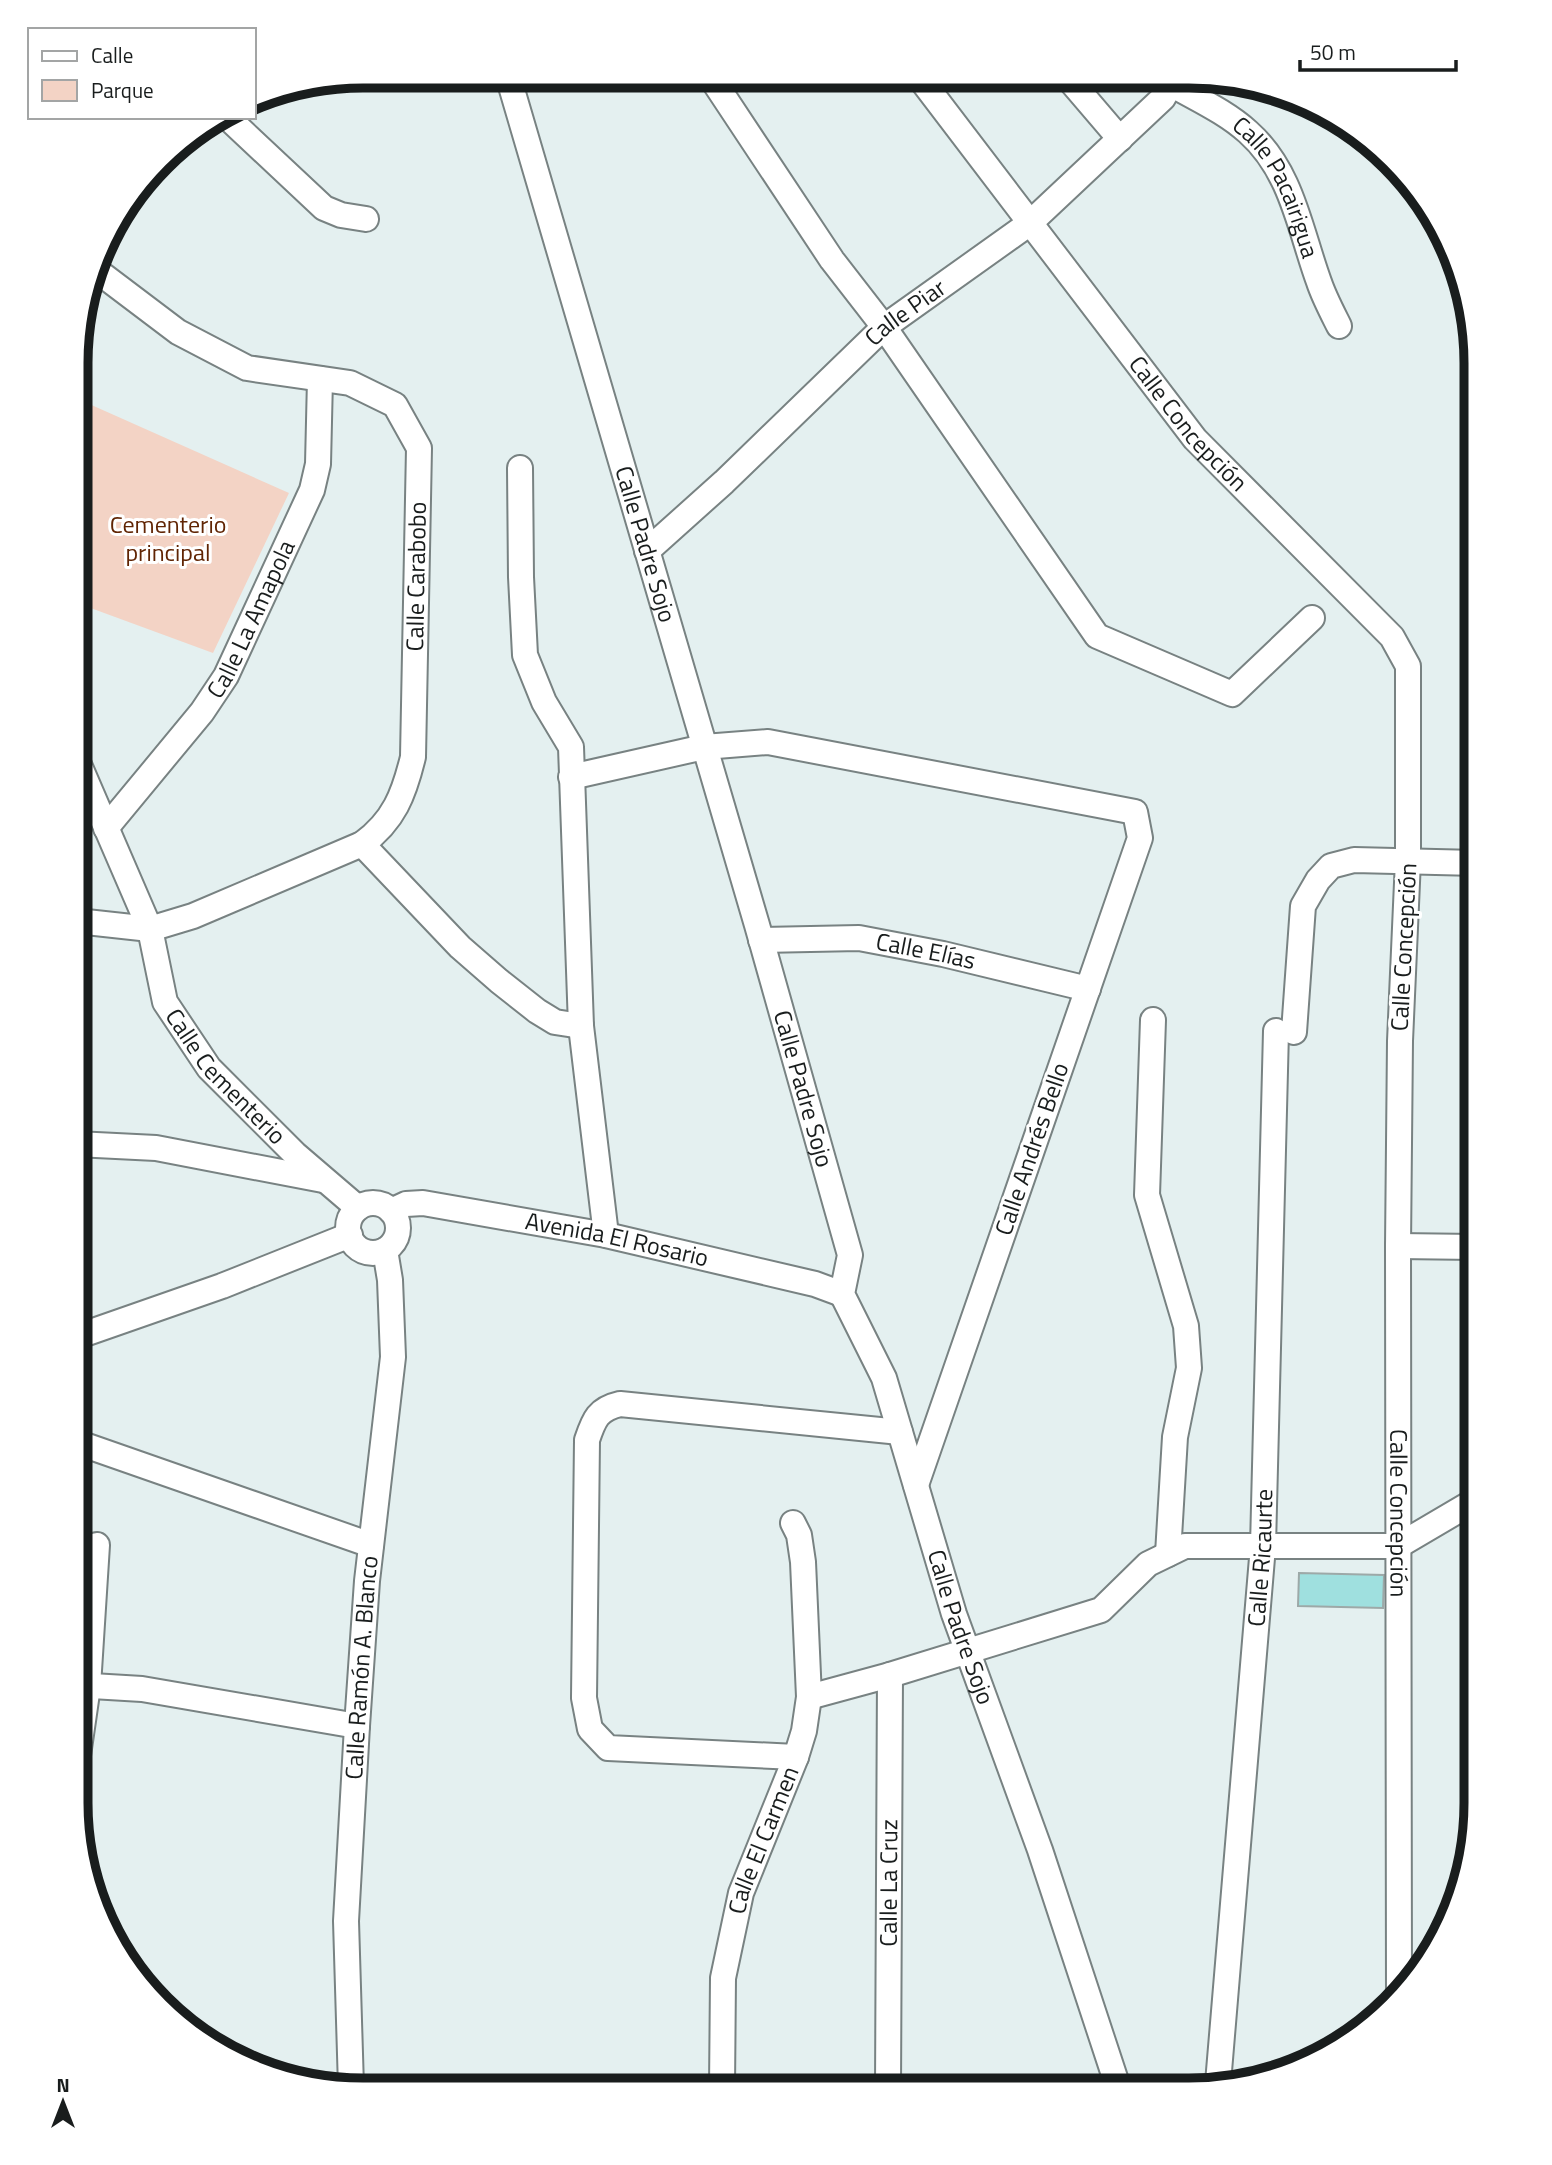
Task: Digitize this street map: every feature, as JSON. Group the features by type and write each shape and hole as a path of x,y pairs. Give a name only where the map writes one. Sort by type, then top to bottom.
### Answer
{"street":[{"name":"Calle Padre Sojo","path":"512,88 761,940 850,1255 842,1294 884,1378 967,1651 1040,1850 1115,2078"},
{"path":"718,88 832,260 884,327 1097,636 1231,694 1312,618"},
{"name":"Calle Concepción","path":"927,88 1195,439 1392,638 1408,666 1408,860 1400,1041 1398,1246 1399,1981"},
{"path":"1076,88 1119,139"},
{"name":"Calle Piar","path":"647,551 724,482 884,327 1030,223 1163,98 1168,88"},
{"name":"Calle Pacairigua","path":"1182,88 1234,120 1269,156 1288,188 1319,283 1339,326"},
{"path":"231,121 324,208 341,215 366,219"},
{"name":"Calle Carabobo","path":"102,274 178,332 247,368 349,383 395,405 419,448 412,757 399,802 380,831 362,844 193,916 150,929"},
{"name":"Calle La Amapola","path":"106,828 202,712 226,676 312,490 318,464 320,379"},
{"path":"520,468 525,655 544,702 571,747 581,1026 606,1235"},
{"name":"Calle Andrés Bello","path":"704,747 768,742 1135,813 1140,838 916,1485"},
{"path":"571,777 704,747"},
{"name":"Calle Cementerio","path":"88,786 150,929 166,1002 209,1068 295,1154 358,1208"},
{"path":"362,844 460,947 499,981 555,1022 581,1026"},
{"name":"Calle Ricaurte","path":"1219,2076 1263,1546 1285,1031 1303,906 1318,880 1331,866 1354,860 1464,862"},
{"path":"88,922 150,929"},
{"name":"Calle Elías","path":"761,940 859,938 943,954 1088,989"},
{"path":"1153,1020 1147,1195 1186,1326 1189,1368 1175,1437 1168,1554"},
{"path":"88,1145 156,1148 327,1181"},
{"name":"Avenida El Rosario","path":"358,1208 377,1203 391,1211 406,1204 423,1203 606,1235 815,1284 842,1294"},
{"path":"358,1208 350,1220 349,1235 356,1246 374,1253 385,1250 394,1242 398,1221 391,1211"},
{"path":"88,1333 222,1286 349,1235"},
{"path":"1398,1246 1464,1247"},
{"name":"Calle Ramón A. Blanco","path":"351,2077 346,1921 357,1726 371,1545 393,1357 390,1280 385,1250"},
{"path":"796,1756 608,1748 590,1729 584,1698 587,1453 590,1431 593,1422 606,1407 620,1404 900,1432"},
{"path":"88,1446 371,1545"},
{"path":"808,1697 890,1675 1101,1610 1148,1564 1185,1546 1398,1546 1464,1507"},
{"name":"Calle El Carmen","path":"722,2078 723,1978 741,1893 804,1731 808,1697 805,1593 799,1535 793,1523"},
{"path":"88,1624 97,1545"},
{"name":"Calle La Cruz","path":"888,2078 890,1675"},
{"path":"88,1685 142,1689 357,1726"}],"green space":[{"name":"Cementerio principal","path":"88,403 289,493 213,653 88,607"}],"building":[{"path":"1299,1573 1384,1575 1383,1608 1298,1606"}]}
